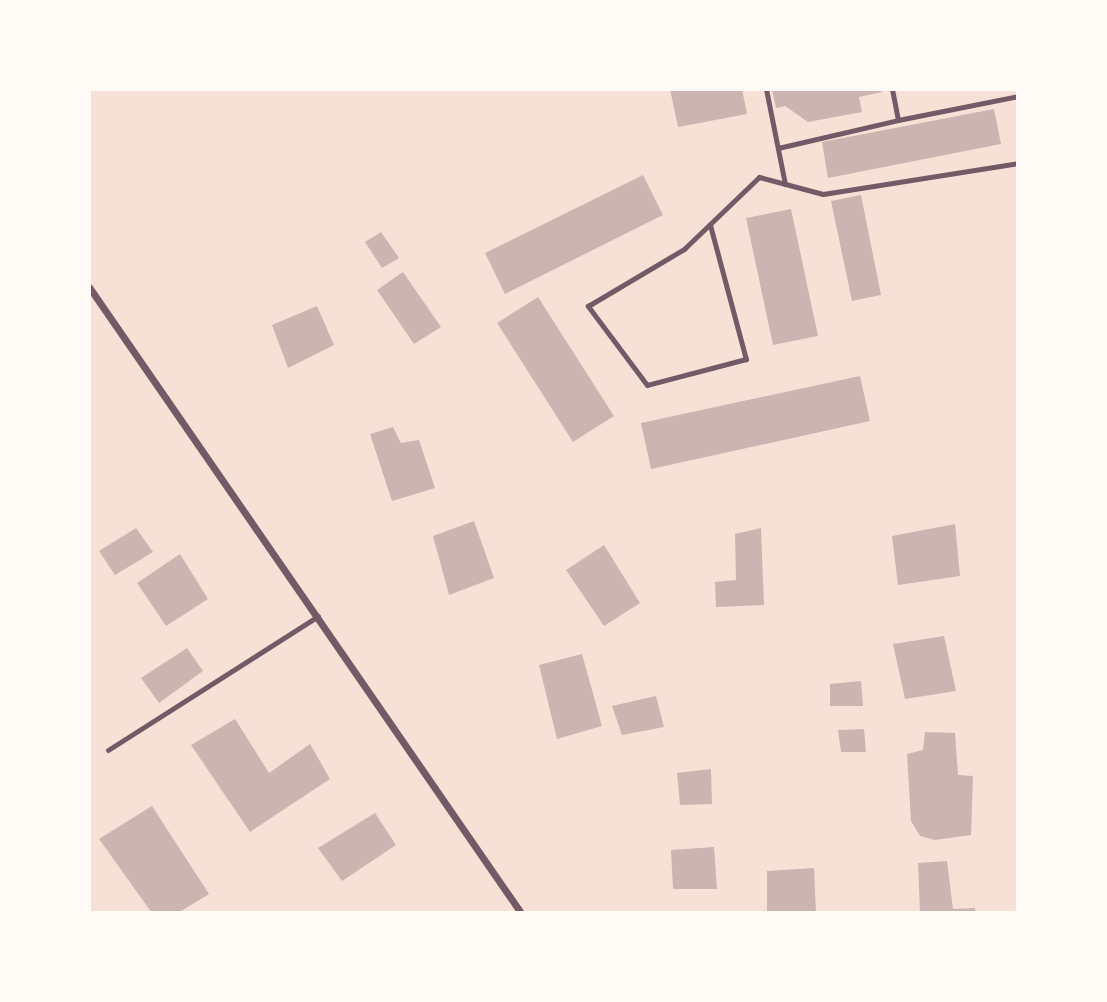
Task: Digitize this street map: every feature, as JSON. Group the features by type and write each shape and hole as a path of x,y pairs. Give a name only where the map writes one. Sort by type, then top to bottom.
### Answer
{"street":[{"path":"89,287 521,913"}],"lane":[{"path":"766,89 785,184"},
{"path":"892,89 898,120"},
{"path":"778,148 1018,96"},
{"path":"710,225 746,359 647,385 588,306 684,249 759,177 823,194 1018,163"},
{"path":"108,750 318,616"}],"building":[{"path":"670,89 742,89 747,114 678,127"},
{"path":"772,89 881,89 882,92 859,97 862,112 808,122 785,106 776,108"},
{"path":"994,109 1001,144 828,178 822,142"},
{"path":"643,175 663,215 505,294 485,253"},
{"path":"861,195 881,295 852,301 831,201"},
{"path":"791,209 818,336 773,345 746,218"},
{"path":"381,232 399,258 382,268 365,242"},
{"path":"403,272 441,327 414,344 377,290"},
{"path":"538,297 614,416 573,442 497,323"},
{"path":"317,306 334,345 288,368 272,325"},
{"path":"860,376 870,421 651,469 641,423"},
{"path":"393,427 401,443 419,440 435,488 392,501 370,434"},
{"path":"474,521 494,578 449,595 433,536"},
{"path":"955,524 960,576 898,585 892,536"},
{"path":"136,528 153,552 115,575 99,551"},
{"path":"761,528 764,605 716,607 715,582 736,580 735,534"},
{"path":"604,545 640,603 604,626 566,570"},
{"path":"180,554 208,599 166,626 137,583"},
{"path":"944,636 956,691 905,699 893,644"},
{"path":"187,648 203,671 159,703 141,678"},
{"path":"582,654 602,726 557,739 539,665"},
{"path":"861,681 863,706 830,706 830,684"},
{"path":"656,696 664,727 622,735 612,706"},
{"path":"235,719 269,773 310,744 330,779 250,832 191,745"},
{"path":"864,729 866,752 841,752 838,730"},
{"path":"925,732 955,733 958,775 973,776 971,835 935,840 920,836 911,821 907,754 923,750"},
{"path":"711,769 712,804 680,805 677,773"},
{"path":"152,806 209,894 178,913 152,913 99,839"},
{"path":"375,813 396,845 342,881 318,848"},
{"path":"714,847 717,889 673,889 671,850"},
{"path":"947,861 953,909 975,908 976,913 920,913 918,863"},
{"path":"814,868 816,913 767,913 767,871"}]}
